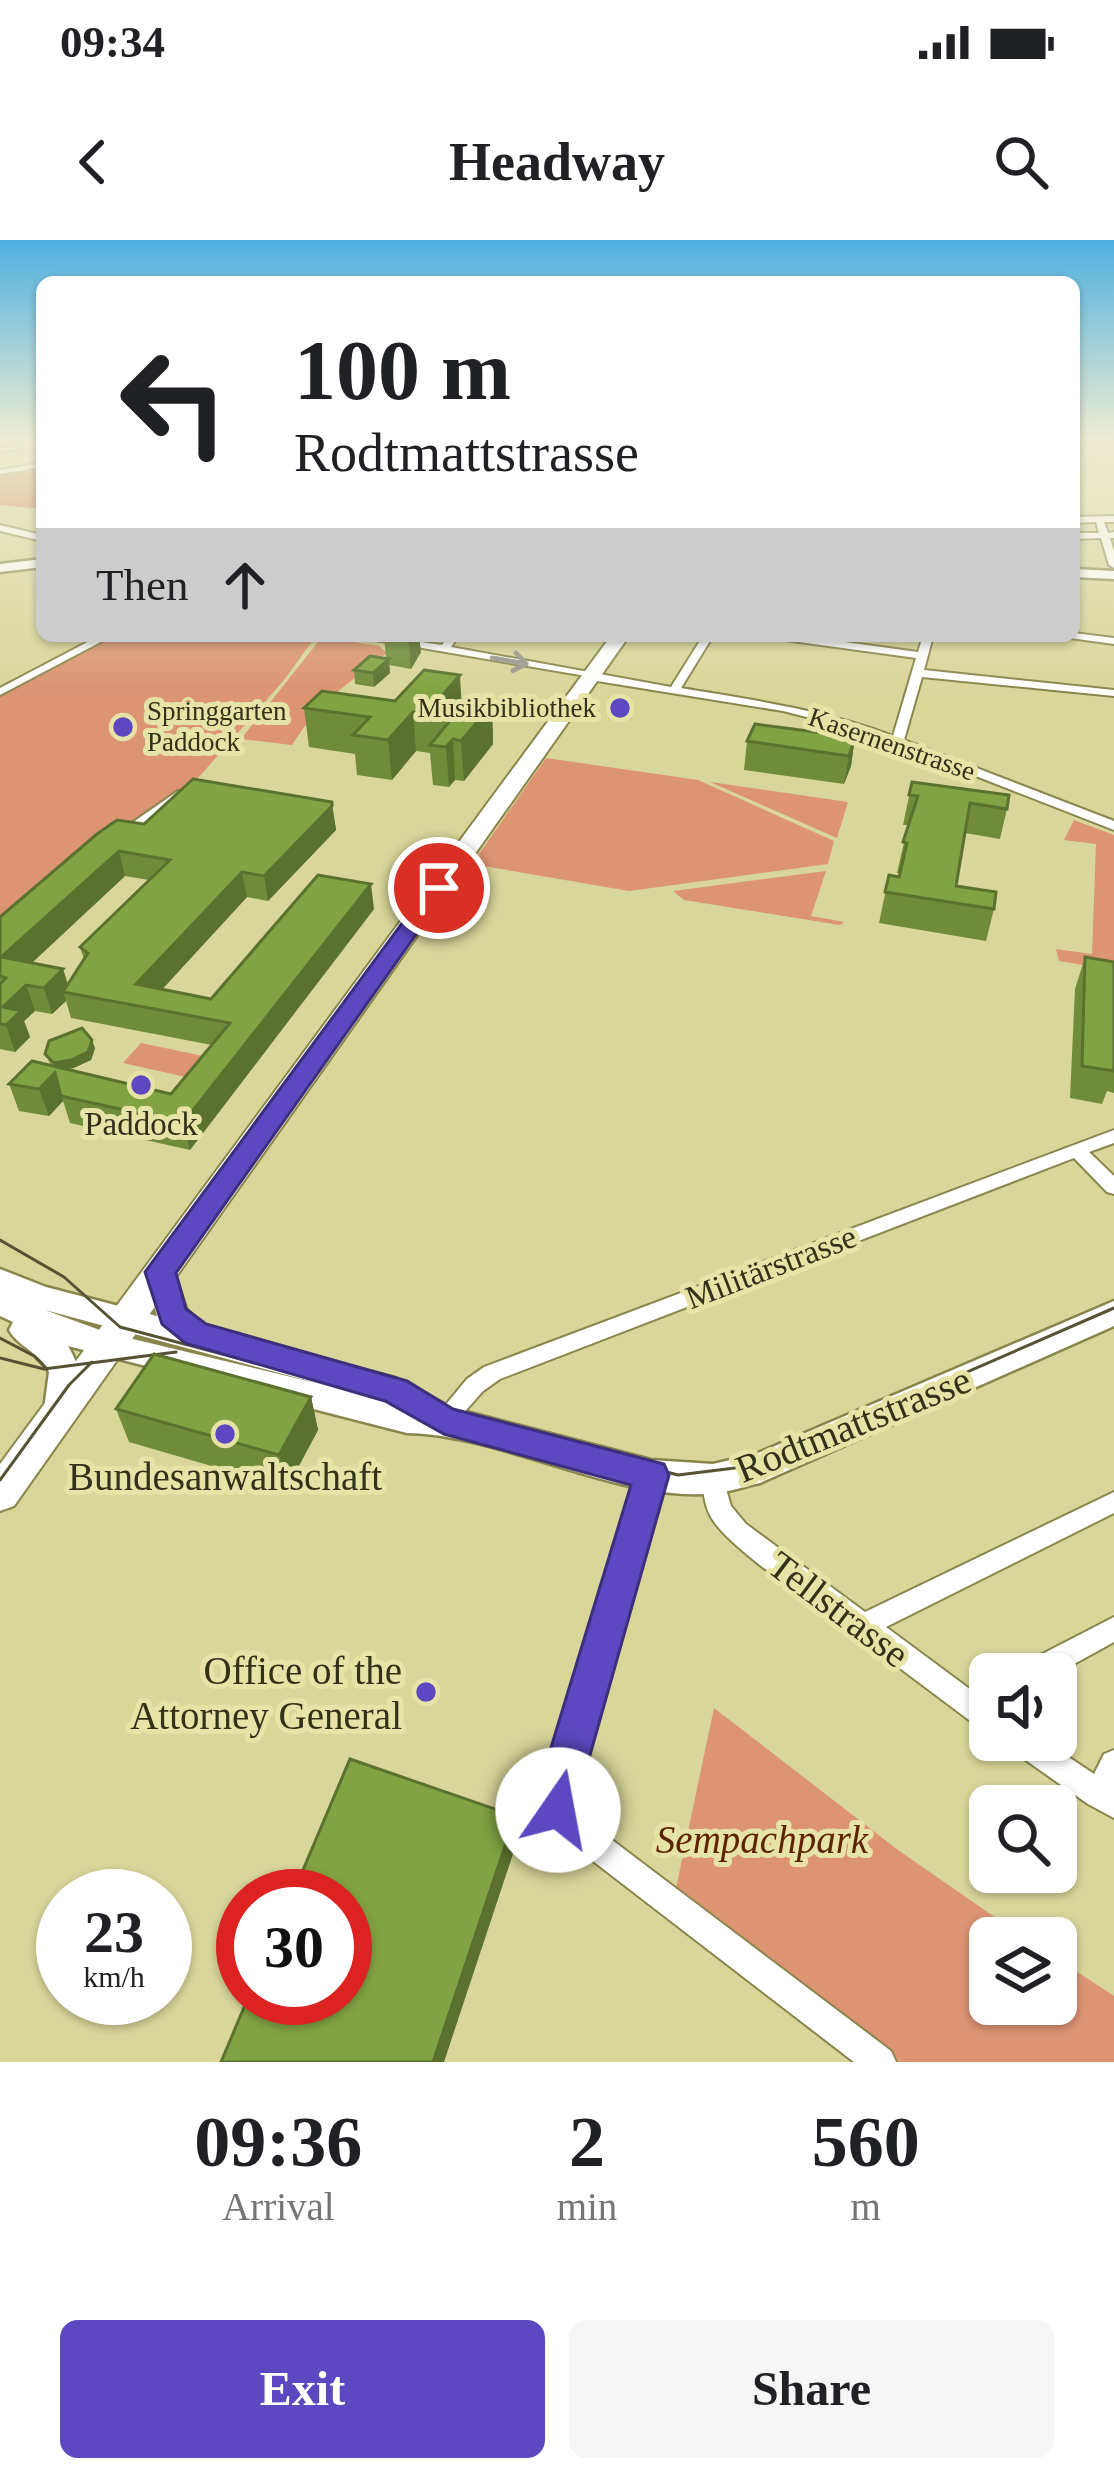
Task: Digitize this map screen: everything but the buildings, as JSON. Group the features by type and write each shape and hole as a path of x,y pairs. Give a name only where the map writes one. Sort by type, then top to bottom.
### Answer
{"main road":[{"path":"0,1494 616,642"}],"street":[{"path":"0,528 36,537"},
{"path":"1109,535 1113,559"},
{"path":"0,568 36,564"},
{"path":"1080,573 1114,575"},
{"path":"1080,637 1114,641"},
{"path":"0,692 96,642"},
{"name":"Kasernenstrasse","path":"397,642 792,710 898,741 1114,826"},
{"path":"443,649 448,642"},
{"path":"674,691 704,642"},
{"path":"820,642 922,656"},
{"path":"898,741 926,642"},
{"path":"917,673 1114,693"},
{"path":"99,853 194,784"},
{"name":"Militärstrasse","path":"444,1420 492,1373 1114,1136"},
{"path":"1076,1150 1114,1187"},
{"path":"160,1272 169,1307 181,1325 243,1349"},
{"path":"0,1280 117,1332"},
{"path":"0,1303 68,1334 117,1332"},
{"name":"Rodtmattstrasse","path":"117,1332 407,1419 444,1420 651,1475 713,1479 760,1468 1114,1313"},
{"path":"0,1317 45,1340 58,1353 67,1383 56,1415"},
{"name":"Rodtmattstrasse","path":"117,1332 243,1349 395,1390 444,1420"},
{"path":"651,1475 560,1787 558,1810 573,1828 880,2062"},
{"name":"Tellstrasse","path":"713,1479 720,1511 738,1532 860,1628 969,1698"},
{"path":"860,1628 1114,1502"},
{"path":"1069,1653 1114,1629"},
{"path":"1050,1761 1106,1799 1114,1764"}],"green space":[{"name":"Springgarten Paddock","path":"101,642 312,642 192,785 0,922 0,695"},
{"path":"318,642 379,646 387,653 325,703 292,745 241,739"},
{"path":"546,758 698,780 834,841 828,864 629,891 472,864"},
{"path":"710,782 848,802 837,838"},
{"path":"1074,820 1114,835 1114,970 1059,961 1056,949 1092,954 1096,844 1064,840"},
{"path":"826,871 811,916 844,922 840,925 684,900 673,891"},
{"name":"Paddock","path":"141,1043 203,1056 186,1077 123,1063"},
{"name":"Sempachpark","path":"714,1708 898,1850 995,1917 969,1917 969,2025 1077,2025 1077,1972 1114,1996 1114,2062 897,2062 675,1893"}],"tram line":[{"path":"0,1240 64,1277 120,1327 678,1475 751,1466 1114,1308"},
{"path":"0,1338 34,1356 47,1369"},
{"path":"91,1363 176,1352"},
{"path":"0,1358 47,1369"},
{"path":"0,1480 69,1385 91,1363"},
{"path":"47,1369 91,1363"}],"place":[{"name":"Musikbibliothek","path":"620,708"},
{"name":"Springgarten Paddock","path":"123,727"},
{"name":"Paddock","path":"141,1085"},
{"name":"Bundesanwaltschaft","path":"225,1434"},
{"name":"Office of the Attorney General","path":"426,1692"}],"route":[{"path":"439,888 160,1272 172,1315 196,1334 395,1390 444,1420 651,1475 560,1787 558,1810"}]}
